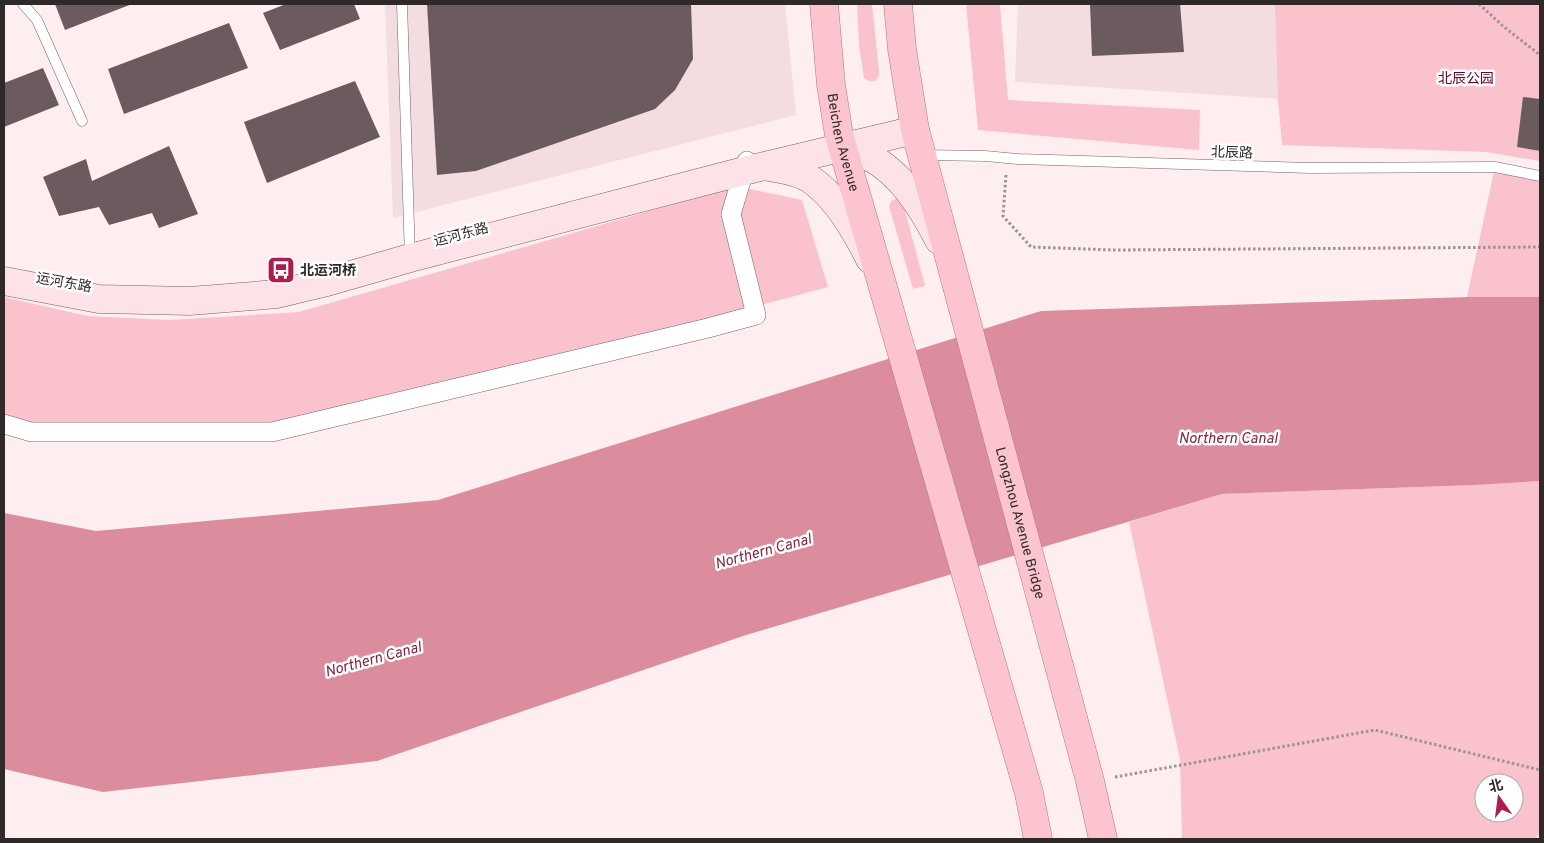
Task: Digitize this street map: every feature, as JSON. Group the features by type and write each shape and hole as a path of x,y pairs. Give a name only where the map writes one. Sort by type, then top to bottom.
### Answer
{"main road":[{"name":"Beichen Avenue","path":"824,4 831,85 840,141 879,279"},
{"path":"898,4 902,49 916,134 950,264"},
{"name":"Longzhou Avenue Bridge","path":"950,264 1090,781"},
{"path":"879,279 1029,793 1038,839"},
{"path":"1090,781 1103,839"}],"street":[{"name":"运河东路","path":"4,270 61,283 119,290 190,291 281,283 410,253 840,141 916,134"},
{"path":"840,141 883,164 912,193 924,211 950,264"},
{"path":"4,424 31,432 272,432 756,315 731,214 757,162 801,174 818,186 836,204 854,231 879,279"},
{"path":"4,282 100,299 190,301 277,294 323,283 410,253"}],"lane":[{"path":"23,4 37,20 82,121"},
{"path":"402,4 410,253"},
{"name":"北辰路","path":"916,134 1007,158 1310,168 1496,167 1540,176"}],"path":[{"path":"1479,4 1504,27 1540,55"},
{"path":"1007,158 1003,216 1031,247 1112,250 1540,247"},
{"path":"1090,781 1375,730 1540,770"}],"shaded area":[{"path":"385,4 785,4 796,115 393,218"},
{"path":"1018,4 1280,4 1278,99 1015,82"}],"green space":[{"path":"857,4 872,4 879,71 879,76 875,81 869,81 864,78 859,45"},
{"path":"966,4 1000,4 1008,100 1200,110 1199,150 978,130"},
{"name":"北辰公园","path":"1275,4 1540,4 1540,161 1486,152 1282,145 1278,99"},
{"path":"1495,167 1540,175 1540,297 1467,297"},
{"path":"736,186 802,200 828,287 457,387 230,431 35,424 4,415 4,297 87,316 170,320 299,312"},
{"path":"900,199 903,203 925,286 913,289 889,206 891,201"},
{"path":"1540,481 1540,833 1535,839 1182,839 1180,759 1129,522 1222,494"}],"water":[{"name":"Northern Canal","path":"1467,297 1540,297 1540,481 1222,494 746,635 377,761 103,792 4,769 4,513 96,531 438,500 1041,311"}],"building":[{"path":"55,4 132,4 65,30"},
{"path":"286,4 354,4 360,19 280,50 263,13"},
{"path":"427,4 691,4 693,59 675,90 655,109 476,171 437,175"},
{"path":"1090,4 1180,4 1184,52 1092,56"},
{"path":"229,23 248,68 124,114 108,69"},
{"path":"43,68 59,105 4,127 4,83"},
{"path":"355,81 380,137 267,183 244,122"},
{"path":"1523,97 1540,99 1540,151 1517,147"},
{"path":"169,146 198,214 159,228 152,213 109,225 99,207 59,216 43,177 86,159 92,181"}],"place":[{"name":"北运河桥","path":"281,270"}]}
